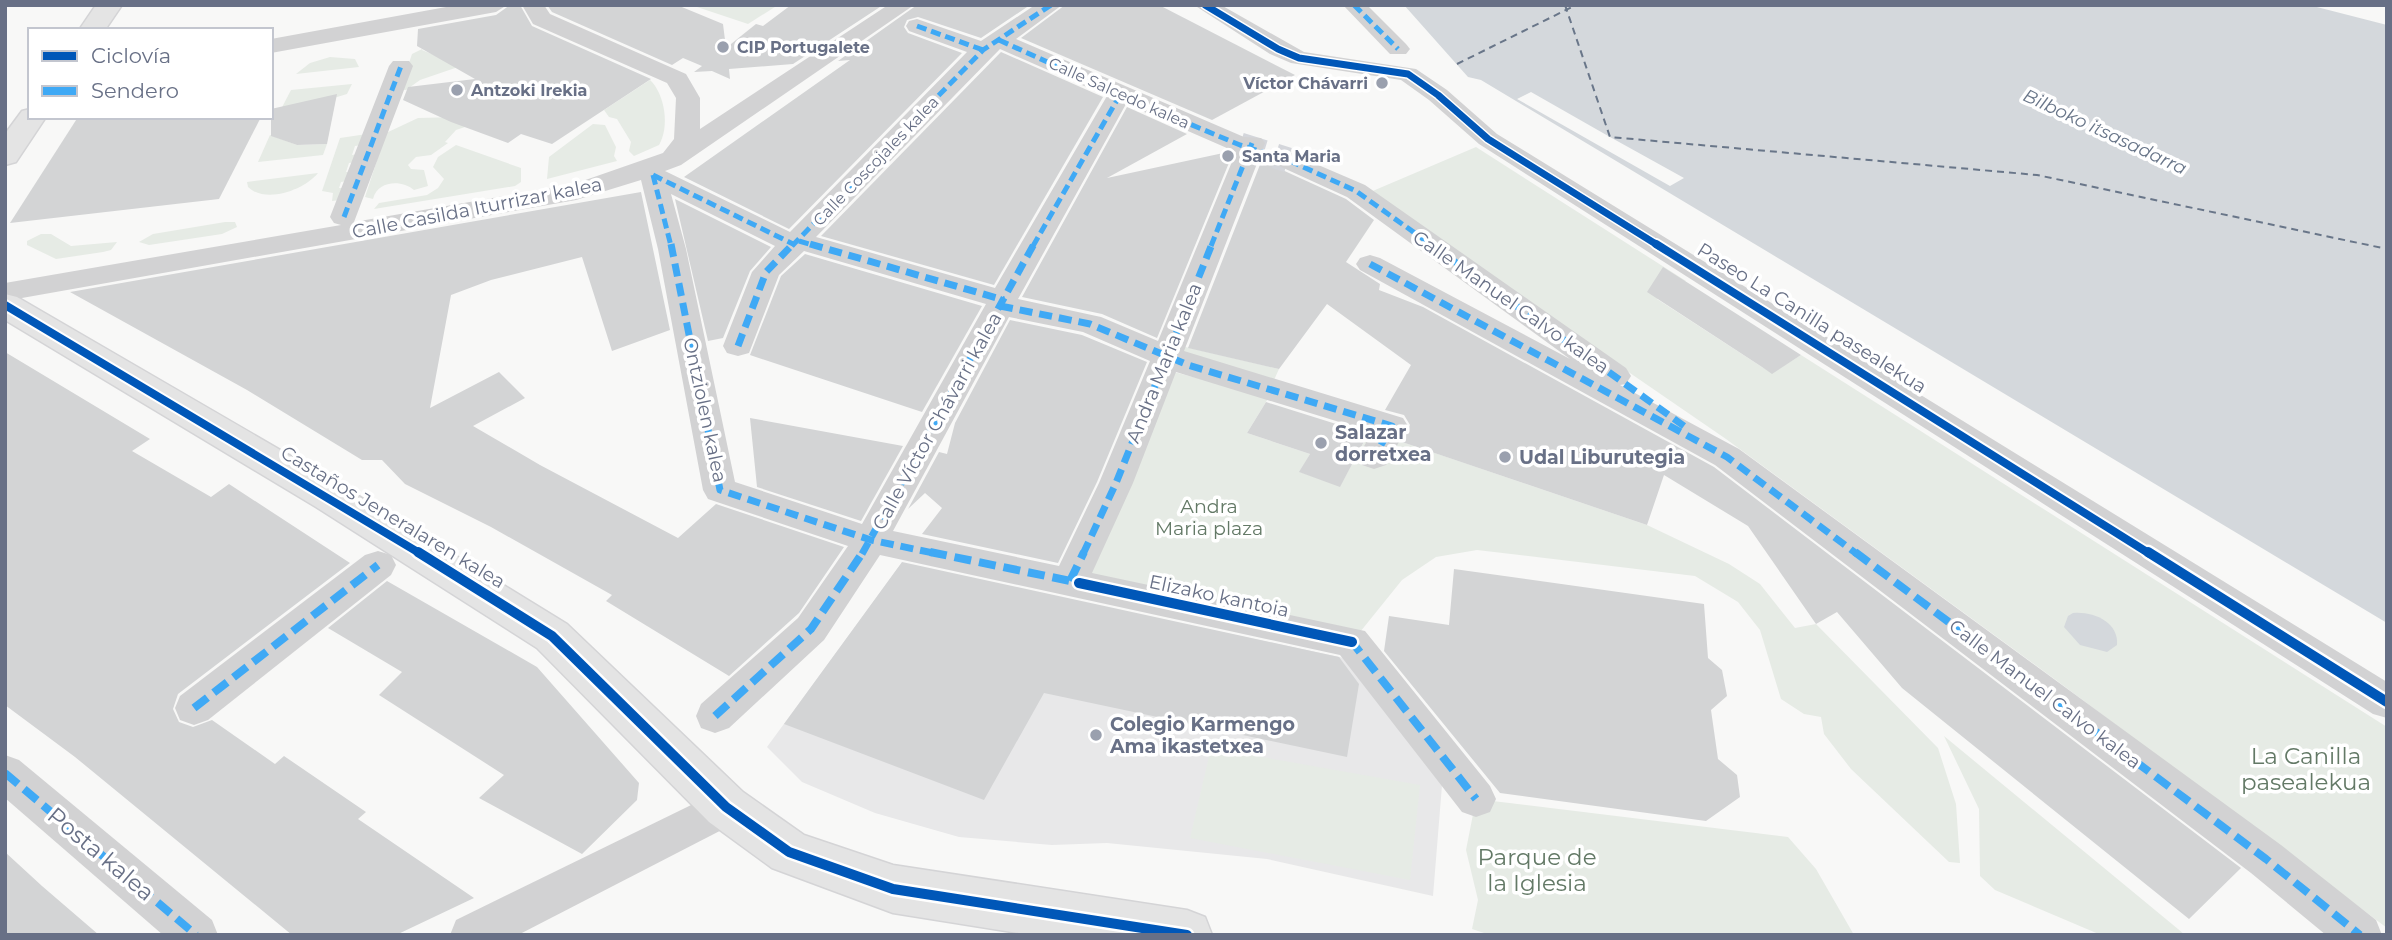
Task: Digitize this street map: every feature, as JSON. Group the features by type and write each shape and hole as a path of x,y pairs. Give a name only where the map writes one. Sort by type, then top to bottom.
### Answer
{"street":[{"path":"93,28 109,5"},
{"path":"273,46 496,5"},
{"path":"533,5 541,19 667,72 677,79 688,98 687,140 663,167 797,243 1002,303 1090,324 1166,357 1392,426 1374,457"},
{"name":"Calle Coscojales kalea","path":"738,346 766,272 991,45 1051,5"},
{"name":"Paseo La Canilla pasealekua","path":"1205,5 1278,49 1299,58 1408,75 1438,95 1488,139 2387,702"},
{"path":"1354,5 1398,49"},
{"name":"Calle Casilda Iturrizar kalea","path":"5,292 576,192 663,167 910,16"},
{"name":"Calle Salcedo kalea","path":"910,16 1246,144"},
{"path":"344,217 401,66"},
{"name":"Calle Víctor Chávarri kalea","path":"715,716 811,629 871,540 1092,139 1120,95"},
{"path":"5,156 31,119"},
{"name":"Andra Maria kalea","path":"1070,581 1116,483 1246,144"},
{"name":"Calle Manuel Calvo kalea","path":"1288,160 1356,191 1727,457 2266,859 2360,935"},
{"name":"Ontziolen kalea","path":"663,167 672,249 720,490 871,540"},
{"name":"Calle Manuel Calvo kalea","path":"1370,264 1727,457"},
{"name":"Castaños Jeneralaren kalea","path":"5,305 330,497 552,636 726,807 789,852 893,889 1187,935"},
{"name":"Elizako kantoia","path":"871,540 1352,642 1476,799"},
{"path":"194,708 378,565"},
{"name":"Posta kalea","path":"5,773 196,935"},
{"path":"472,935 726,807"}],"shaded area":[{"name":"Colegio Karmengo Ama ikastetxea","path":"901,564 1363,662 1443,773 1433,896 1267,859 1107,843 1052,845 959,837 875,813 802,782 767,747"}],"green space":[{"path":"691,5 778,5 748,24"},
{"path":"432,28 422,50 461,66 420,80 406,90 400,90 412,54 422,49"},
{"path":"330,57 355,59 359,67 296,74 310,63"},
{"path":"650,80 662,102 664,129 659,145 634,156 629,151 631,142 617,119 609,117 604,110"},
{"path":"352,84 347,94 278,115 291,90"},
{"path":"458,117 468,126 456,130 445,142 448,143 431,155 416,157 408,165 411,169 424,170 428,186 414,190 397,183 385,185 373,199 365,197 386,133 418,118"},
{"path":"593,124 605,125 616,147 614,156 617,161 547,179 549,157"},
{"path":"367,134 363,145 355,146 352,155 359,154 357,162 349,163 346,172 351,172 348,181 341,182 339,188 344,188 340,200 332,201 333,193 322,191 340,138"},
{"path":"270,135 297,145 327,144 323,155 258,162"},
{"path":"456,145 521,168 521,182 515,186 374,209 379,203 427,195 438,188 444,179 433,167 438,157"},
{"name":"La Canilla pasealekua","path":"1476,147 1686,281 1657,299 1762,367 1772,373 1801,355 2387,727 2387,928 2064,686 1726,439 1368,193"},
{"path":"318,173 304,185 274,195 256,192 248,187 247,182"},
{"path":"235,222 237,227 222,234 149,245 139,242 153,234"},
{"path":"41,234 51,234 71,246 117,242 111,250 56,259 27,245 27,241"},
{"path":"1181,346 1279,369 1274,380 1179,351"},
{"name":"Andra Maria plaza","path":"1174,372 1269,397 1247,433 1310,454 1300,472 1340,486 1370,431 1647,525 1729,564 1760,584 1795,628 1816,624 1938,748 1956,804 1960,863 1949,862 1851,769 1824,734 1821,717 1804,714 1781,699 1760,630 1738,602 1695,576 1477,550 1436,557 1402,580 1352,642 1079,583"},
{"path":"1944,736 2185,935 2101,935 1995,890 1980,876 1979,809"},
{"path":"1211,748 1420,785 1410,880 1190,838"},
{"name":"Parque de la Iglesia","path":"1476,799 1788,837 1816,869 1854,935 1490,935 1472,929 1478,900 1466,850"}],"water":[{"name":"Bilboko itsasadarra","path":"1404,5 2309,5 2387,25 2387,623 1481,80 1468,77"},
{"path":"2073,613 2096,616 2109,624 2117,637 2117,645 2107,652 2080,645 2064,627 2068,616"}],"pier":[{"path":"1531,92 1684,178 1670,186 1517,99"}],"building":[{"path":"510,5 520,5 532,26 651,79 552,144 521,134 508,143 451,122 403,100 408,87 475,79 417,46 418,29 496,15"},
{"name":"CIP Portugalete","path":"547,5 677,5 723,24 726,48 756,24 763,26 791,5 883,5 793,64 729,69 730,79 712,71 694,72 702,66 683,58 672,65 552,12"},
{"path":"917,5 1030,5 981,38 918,17 907,20 904,27 908,33 962,53 789,229 684,177 850,60 838,61"},
{"path":"1065,5 1159,5 1295,75 1212,120 1021,38"},
{"path":"1001,52 1103,97 994,285 821,236"},
{"path":"337,94 327,144 297,145 271,136 273,109"},
{"path":"1127,107 1187,134 1107,178 1233,153 1157,338 1102,314 1022,297"},
{"path":"77,119 260,119 219,199 10,223"},
{"path":"1263,157 1273,161 1278,168 1346,199 1374,220 1346,262 1380,284 1379,290 1423,307 1714,467 2241,868 2189,919 1902,688 1837,612 1816,624 1748,526 1664,475 1647,525 1402,442 1410,425 1404,415 1385,410 1411,365 1327,304 1279,369 1188,348"},
{"path":"641,192 670,330 612,351 582,257 491,280 451,295 430,408 499,372 525,398 473,426 540,465 678,538 716,504 844,547 799,613 729,676 606,601 612,595 491,527 405,484 382,460 362,460 247,390 70,292"},
{"path":"675,199 771,247 750,271 723,338 708,341"},
{"path":"805,254 982,306 922,412 750,355 781,276"},
{"path":"1663,267 1801,355 1772,374 1647,292"},
{"path":"1010,320 1082,335 1147,362 1097,482 1058,563 922,534 942,508 925,493 908,509 939,452 947,454 955,423"},
{"path":"5,352 150,439 132,451 211,497 229,484 350,563 178,694 173,709 179,722 193,727 212,720 275,764 284,756 366,812 358,819 474,898 396,935 292,935 75,757 5,705"},
{"name":"Salazar dorretxea","path":"1266,402 1368,434 1340,487 1299,472 1310,454 1247,433"},
{"path":"750,418 903,446 861,521 757,487"},
{"path":"902,562 1339,657 1359,684 1347,757 1044,693 984,800 784,724"},
{"path":"1454,569 1704,604 1708,658 1722,670 1727,696 1711,710 1718,759 1737,775 1740,797 1706,821 1500,793 1384,651 1389,616 1449,625"},
{"path":"387,581 537,667 639,783 637,800 582,854 479,798 504,775 379,695 402,672 328,628"},
{"path":"5,852 42,886 99,935 5,935"}],"ferry route":[{"path":"1565,5 1567,10"},
{"path":"1567,10 1576,5"},
{"path":"1457,64 1567,10"},
{"path":"1567,10 1610,137 2037,175 2387,249"}],"tunnel":[{"path":"1240,145 1288,160"}],"marked path":[{"path":"738,346 766,272 983,50 1051,5"},
{"path":"1354,5 1398,49"},
{"path":"917,26 983,50"},
{"path":"999,40 1120,95 1240,145 1288,160 1356,191 1684,426"},
{"path":"344,217 401,66"},
{"path":"715,716 811,629 871,540 1092,139 1120,95"},
{"path":"1070,581 1116,483 1252,143"},
{"path":"653,175 672,249 720,490 871,540 1085,584"},
{"path":"653,175 795,245"},
{"path":"799,241 1004,300"},
{"path":"1370,264 1727,457 2266,859 2360,935"},
{"path":"1000,306 1090,324 1188,365 1392,426 1374,457"},
{"path":"194,708 378,565"},
{"path":"1348,641 1352,642 1476,799"},
{"path":"5,773 196,935"}],"cycle path":[{"path":"1205,5 1278,49 1299,58 1408,74 1438,95 1488,139 2387,702"},
{"path":"5,305 330,497 552,636 726,807 789,852 893,889 1187,935"},
{"path":"1079,583 1352,642"}],"place":[{"name":"CIP Portugalete","path":"723,47"},
{"name":"Víctor Chávarri","path":"1382,83"},
{"name":"Antzoki Irekia","path":"457,90"},
{"name":"Santa Maria","path":"1228,156"},
{"name":"Salazar dorretxea","path":"1321,443"},
{"name":"Udal Liburutegia","path":"1505,457"},
{"name":"Colegio Karmengo Ama ikastetxea","path":"1096,735"}]}
